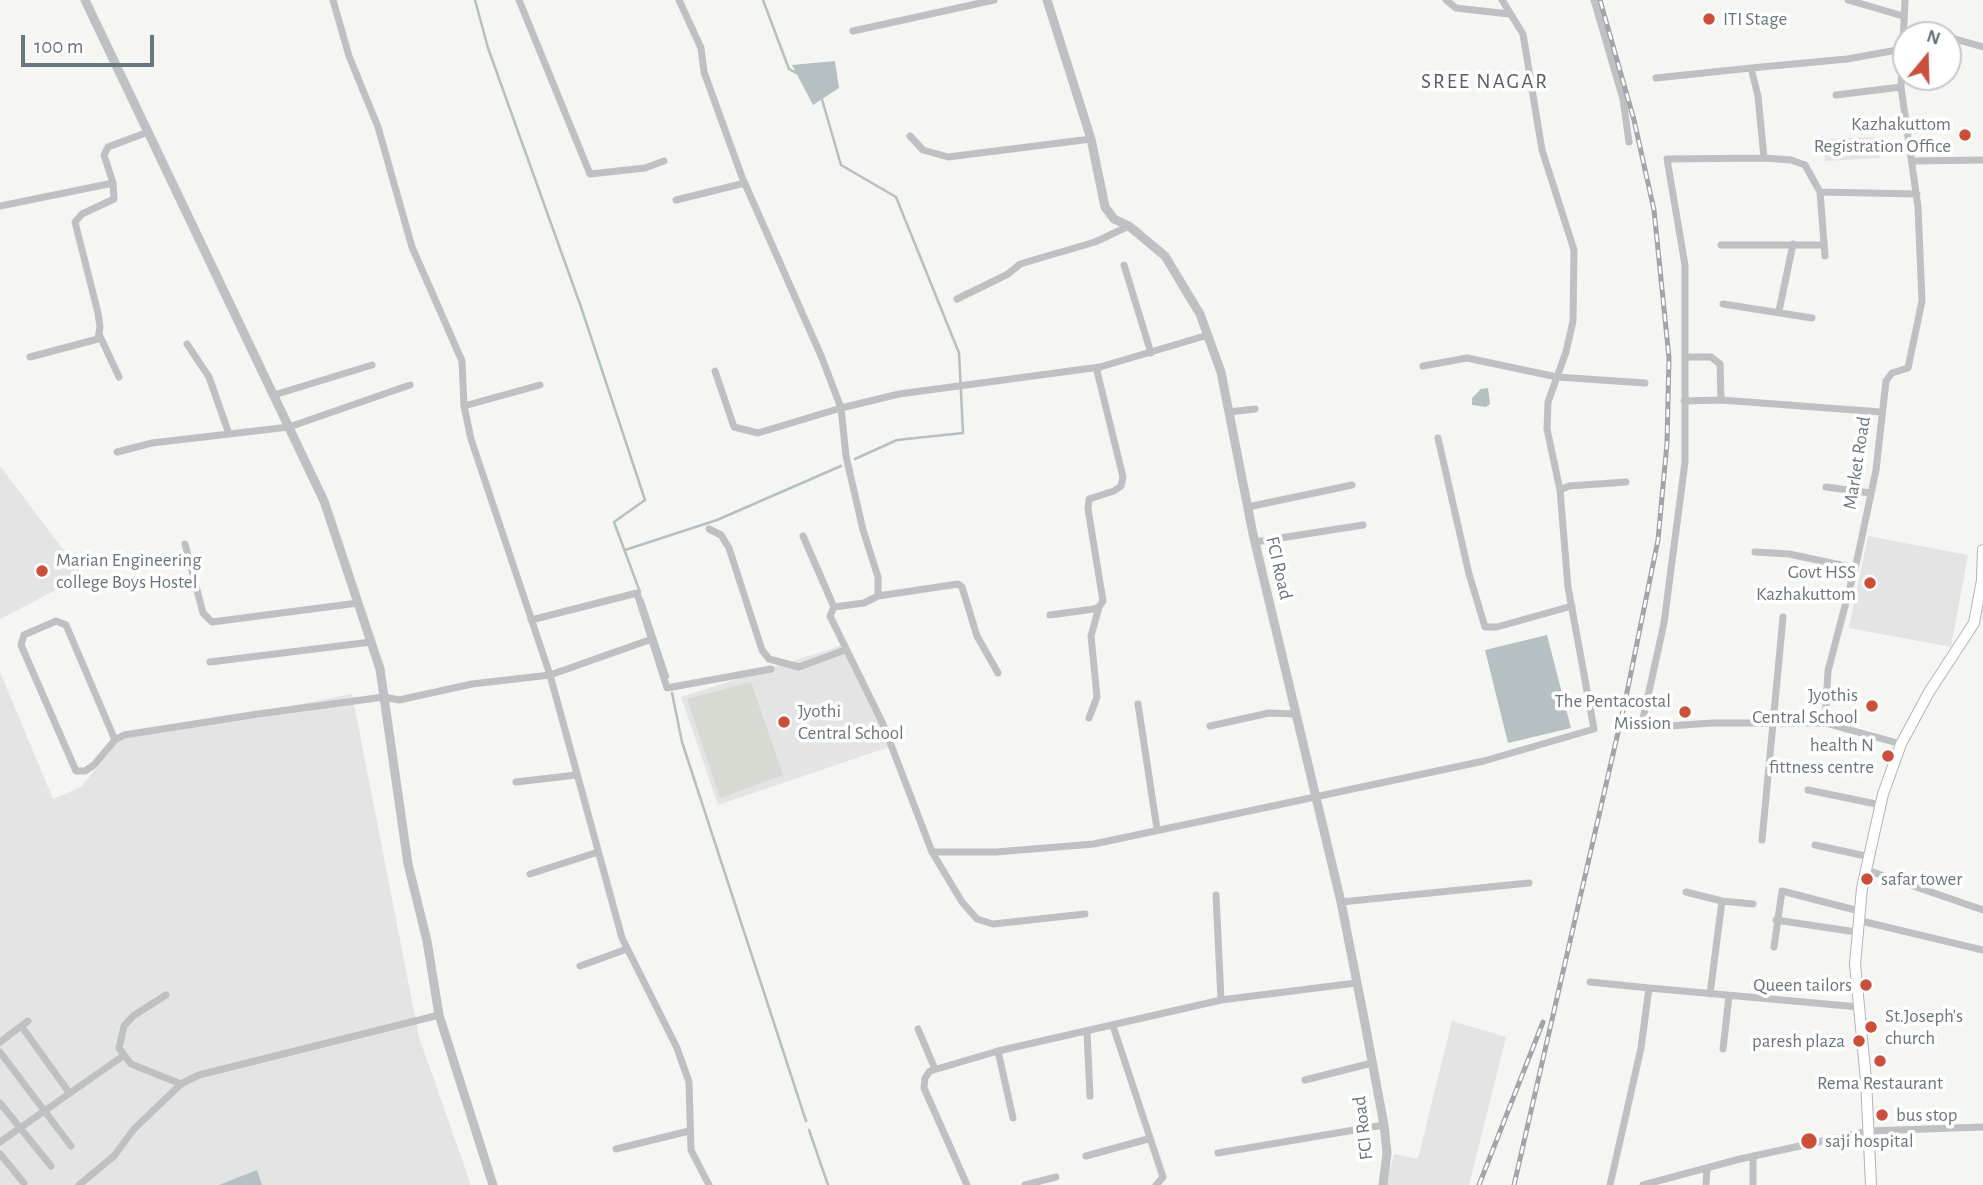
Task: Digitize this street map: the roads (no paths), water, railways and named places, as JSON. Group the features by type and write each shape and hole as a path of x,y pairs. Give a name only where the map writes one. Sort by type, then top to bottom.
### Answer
{"main road":[{"path":"1871,1185 1855,964 1857,921 1881,805 1901,744 1928,692 1974,623 1982,580 1983,550"}],"street":[{"path":"85,0 324,501 380,669 408,864 427,941 439,1015 492,1185"},
{"path":"333,0 349,56 379,127 409,240 462,361 464,406 471,439 550,675 627,949 677,1048 689,1082 692,1102 689,1132 694,1161 709,1185"},
{"path":"519,0 590,174 645,168 664,161"},
{"path":"679,0 701,48 704,72 745,183 808,324 841,408 852,481 878,576 877,596"},
{"path":"853,31 994,0"},
{"name":"FCI Road","path":"1047,0 1091,139 1105,207 1114,219 1129,226 1165,256 1200,314 1221,372 1255,542 1341,902 1384,1125 1387,1153 1383,1185"},
{"path":"1446,0 1456,8 1508,14"},
{"path":"932,852 996,852 1094,844 1484,761 1594,729 1572,606 1560,490 1547,429 1548,402 1573,321 1574,250 1542,150 1523,34 1508,14 1502,0"},
{"path":"1594,0 1623,99 1629,142"},
{"path":"1849,0 1903,16"},
{"name":"Market Road","path":"1903,21 1905,0"},
{"path":"1962,41 1983,47"},
{"path":"1656,78 1847,59 1892,51"},
{"path":"1751,68 1758,96 1764,158"},
{"path":"1836,95 1892,88"},
{"name":"Market Road","path":"1825,723 1828,671 1871,493 1888,377 1908,368 1922,301 1922,243 1902,91"},
{"path":"120,376 99,334 98,313 75,222 82,214 114,198 105,150 112,144 148,132"},
{"path":"910,136 923,150 938,156 1091,139"},
{"path":"1825,256 1820,192 1805,165 1791,160 1764,158 1671,158 1666,164 1685,265 1682,293 1685,462 1664,624 1641,728 1825,723 1901,744"},
{"path":"1913,161 1983,160"},
{"path":"0,206 113,183"},
{"path":"676,201 745,183"},
{"path":"1820,192 1917,194"},
{"path":"957,299 1008,274 1020,264 1095,243 1129,226"},
{"path":"1721,244 1825,245"},
{"path":"1779,312 1793,244"},
{"path":"1124,265 1151,353"},
{"path":"1723,304 1812,318"},
{"path":"30,357 92,343 99,334"},
{"path":"715,371 734,427 745,432 758,433 841,408 912,392 1100,367 1208,335"},
{"path":"187,344 209,377 229,434"},
{"path":"1685,357 1711,357 1720,364 1721,400"},
{"path":"1423,366 1467,358 1557,377 1645,383"},
{"path":"274,395 372,366"},
{"path":"1089,718 1097,697 1091,636 1102,593 1089,499 1114,491 1121,486 1123,477 1098,381 1100,367"},
{"path":"117,452 152,443 289,427 410,385"},
{"path":"464,406 540,385"},
{"path":"1684,401 1721,400 1881,412"},
{"path":"1229,412 1255,409"},
{"path":"1438,438 1469,574 1485,627 1497,627 1572,606"},
{"path":"1560,490 1569,486 1626,482"},
{"path":"1248,508 1352,485"},
{"path":"1826,487 1871,493"},
{"path":"1255,542 1363,525"},
{"path":"709,529 720,535 729,548 762,650 769,659 799,667 845,650"},
{"path":"803,536 834,607 830,616 883,724 932,852 962,902 977,919 993,924 1085,914"},
{"path":"185,544 202,612 212,622 358,603"},
{"path":"1755,552 1789,554 1855,568"},
{"path":"834,607 864,603 877,596 958,584 962,587 977,636 998,673"},
{"path":"531,620 638,593 667,688 771,669"},
{"path":"1050,615 1099,607"},
{"path":"1762,840 1783,617"},
{"path":"115,740 66,625 56,621 24,635 22,645 76,771 85,771 94,765 115,740 124,735 384,697 399,700 471,684 550,675 652,639"},
{"path":"210,662 371,642"},
{"path":"1138,704 1157,829"},
{"path":"1210,726 1269,713 1295,714"},
{"path":"516,782 576,775"},
{"path":"1808,790 1881,805"},
{"path":"1815,845 1870,857"},
{"path":"530,874 598,852"},
{"path":"1867,870 1983,911"},
{"path":"1341,902 1529,883"},
{"path":"1774,947 1782,891 1857,921 1983,950"},
{"path":"1686,892 1723,901 1753,904"},
{"path":"1216,895 1221,1000"},
{"path":"1710,994 1723,901"},
{"path":"1776,920 1857,921"},
{"path":"580,966 627,949"},
{"path":"1590,982 1859,1007"},
{"path":"967,1185 924,1088 925,1077 935,1069 998,1051 1113,1026 1121,1021 1221,1000 1356,983"},
{"path":"1610,1185 1641,1048 1649,988"},
{"path":"166,995 133,1016 118,1040 123,1056 131,1064 181,1084"},
{"path":"1723,1049 1729,996"},
{"path":"79,1185 114,1156 134,1129 181,1084 199,1075 439,1015"},
{"path":"0,1042 25,1024 68,1091"},
{"path":"1113,1026 1148,1139 1163,1177 1156,1185"},
{"path":"918,1028 935,1069"},
{"path":"1087,1032 1090,1097"},
{"path":"998,1051 1013,1118"},
{"path":"0,1052 71,1146"},
{"path":"0,1142 68,1091 123,1056"},
{"path":"1305,1080 1372,1063"},
{"path":"0,1103 51,1166"},
{"path":"1218,1153 1384,1125"},
{"path":"1643,1185 1869,1131 1983,1127"},
{"path":"616,1149 689,1132"},
{"path":"1086,1156 1148,1139"},
{"path":"0,1154 24,1183"},
{"path":"1753,1157 1753,1185"},
{"path":"1706,1185 1707,1168"},
{"path":"1025,1185 1056,1177"}],"waterway":[{"path":"475,0 488,48 581,307 645,500 614,522 640,592"},
{"path":"763,0 789,69 798,74"},
{"path":"821,96 841,165 896,197 959,353 963,433 897,440 855,459"},
{"path":"625,550 717,520 841,466"},
{"path":"642,599 668,677"},
{"path":"672,693 682,742 806,1121"},
{"path":"809,1130 828,1185"}],"railway":[{"path":"1514,1185 1625,702 1658,540 1667,443 1669,358 1654,210 1634,120 1600,0"},
{"path":"1479,1185 1543,1022"}],"place":[{"name":"ITI Stage","path":"1709,19"},
{"name":"Kazhakuttom Registration Office","path":"1965,135"},
{"name":"Marian Engineering college Boys Hostel","path":"42,571"},
{"name":"Govt HSS Kazhakuttom","path":"1870,583"},
{"name":"Jyothis Central School","path":"1872,706"},
{"name":"The Pentacostal Mission","path":"1685,712"},
{"name":"Jyothi Central School","path":"784,722"},
{"name":"health N fittness centre","path":"1888,756"},
{"name":"safar tower","path":"1867,879"},
{"name":"Queen tailors","path":"1866,985"},
{"name":"St.Joseph's church","path":"1871,1027"},
{"name":"paresh plaza","path":"1859,1041"},
{"name":"Rema Restaurant","path":"1880,1061"},
{"name":"bus stop","path":"1882,1115"},
{"name":"saji hospital","path":"1809,1141"}],"district":[{"name":"SREE NAGAR","path":"1485,82"}]}
